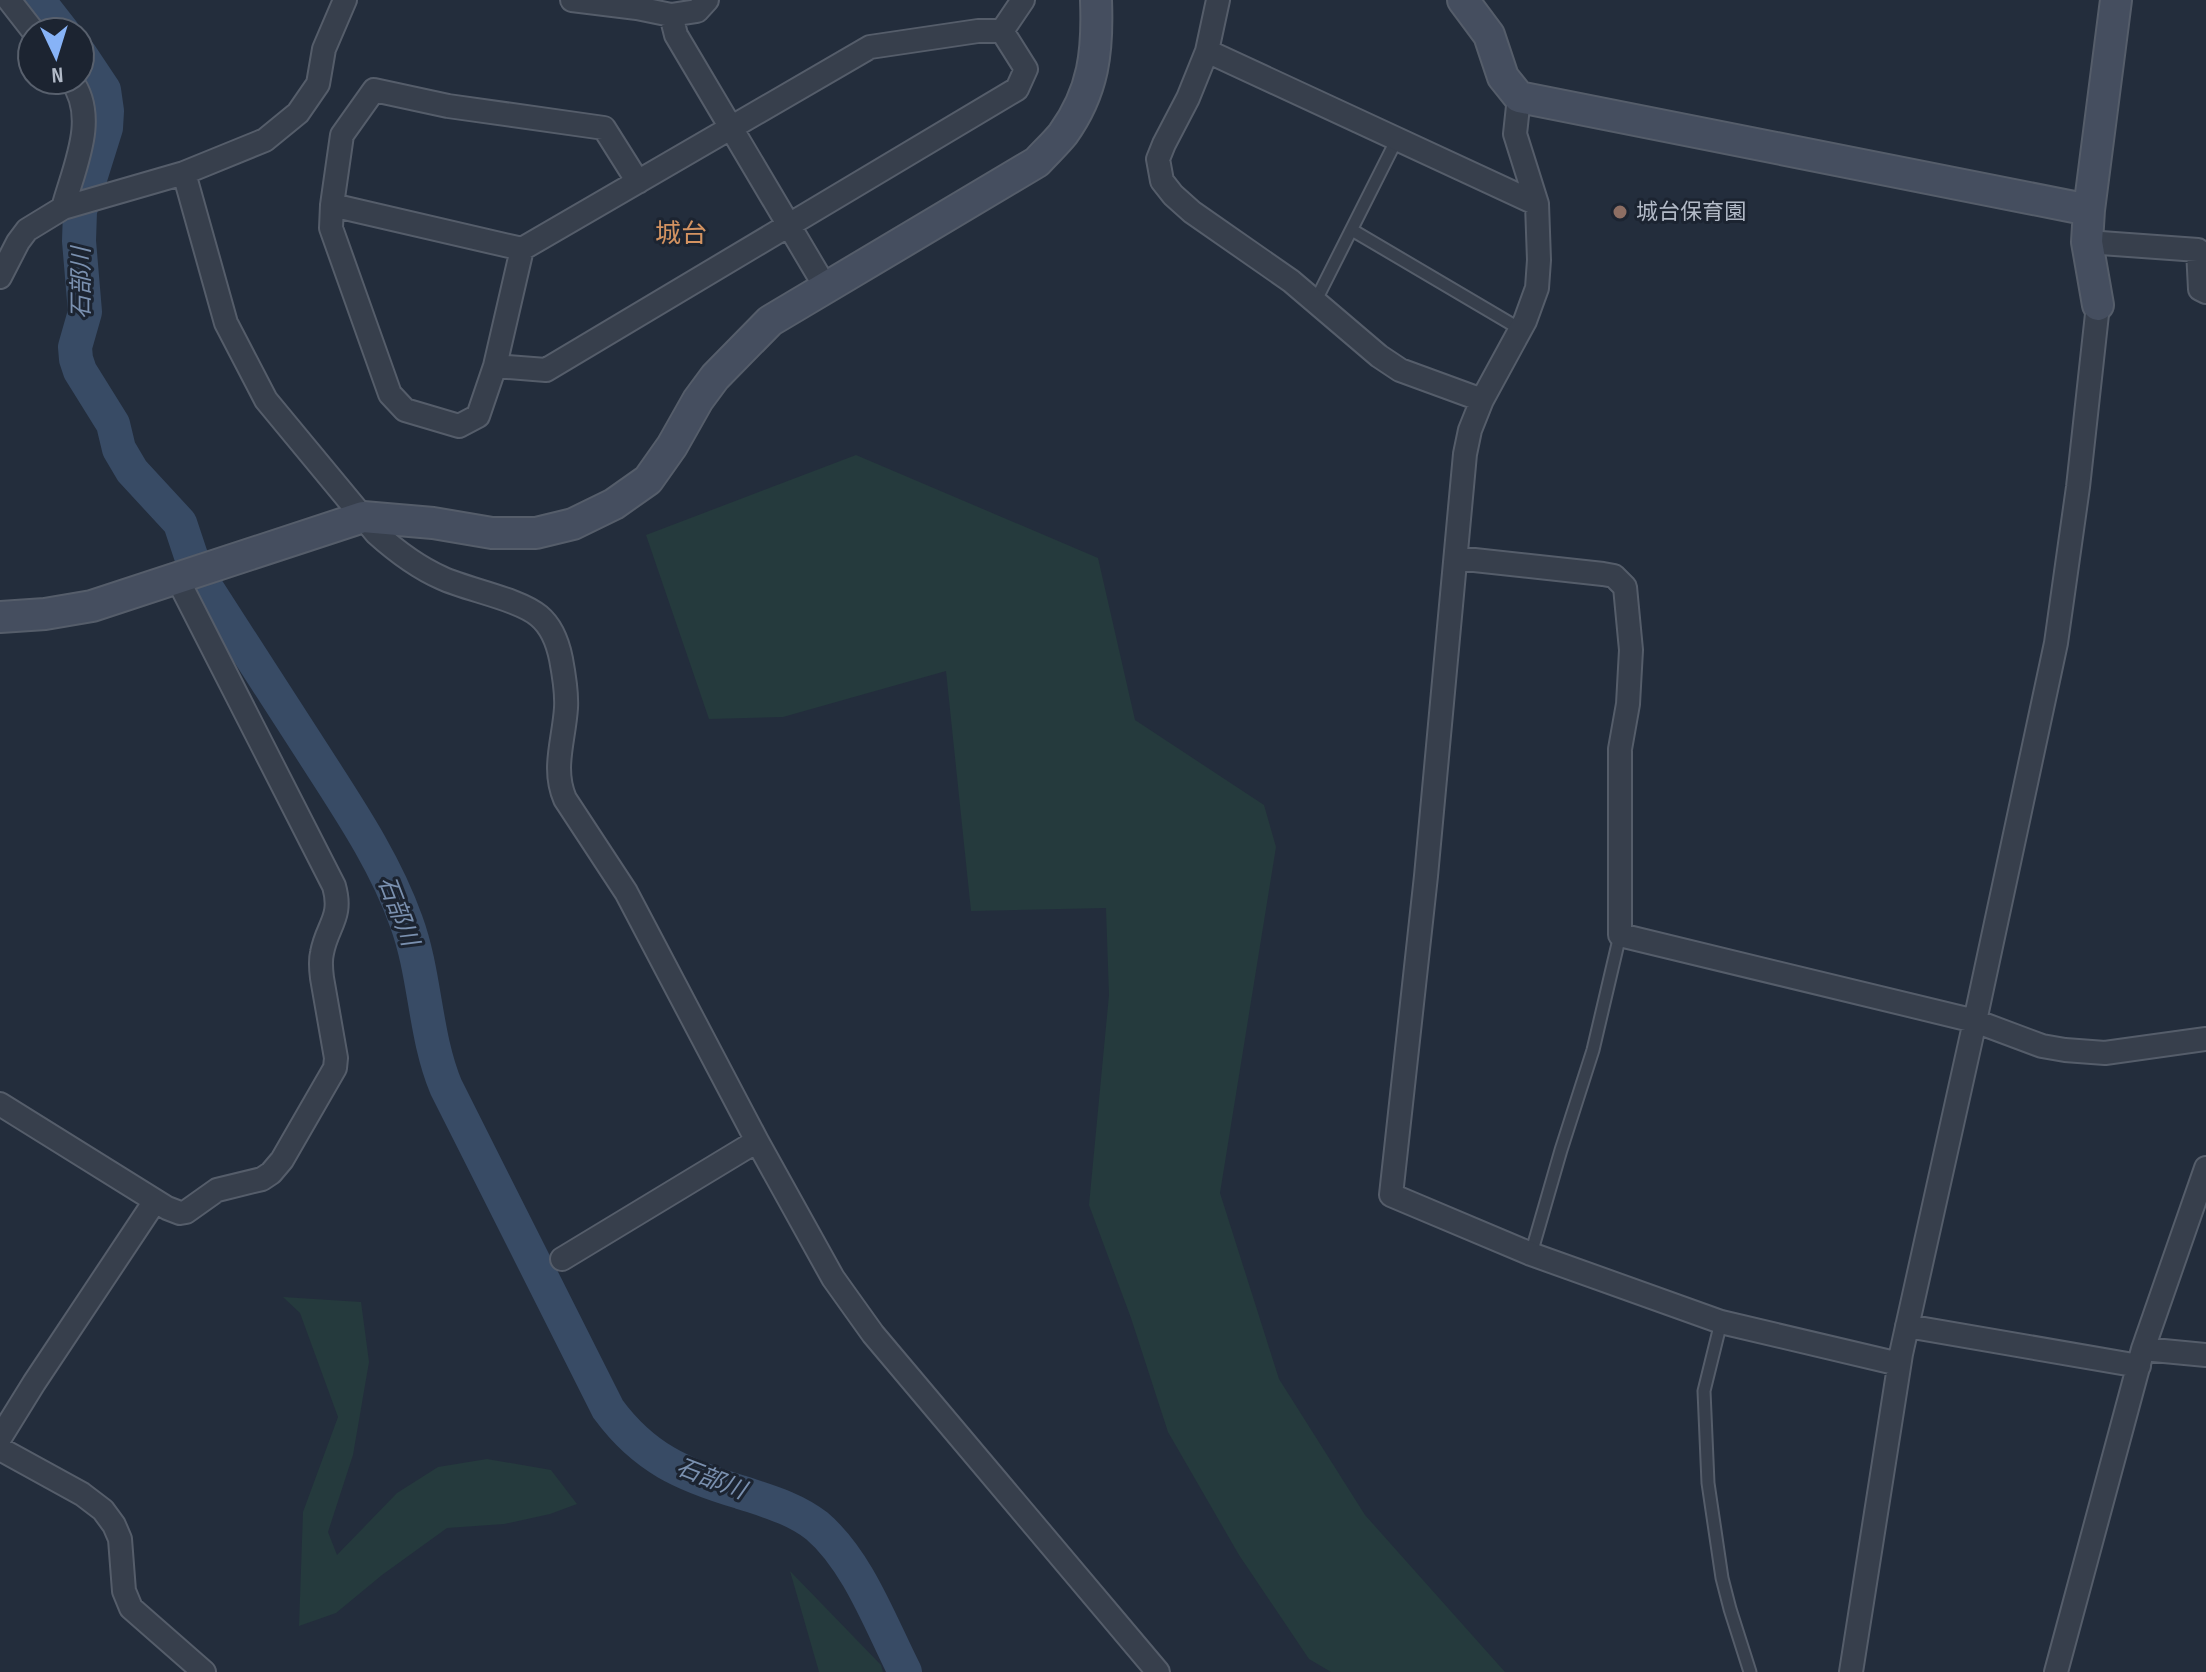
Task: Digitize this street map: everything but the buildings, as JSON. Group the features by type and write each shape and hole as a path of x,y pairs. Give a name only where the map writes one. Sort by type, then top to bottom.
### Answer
{"street":[{"path":"9,0 22,16"},
{"path":"0,277 27,230 76,204 184,173 265,140 298,113 318,84 324,49 345,0"},
{"path":"572,0 671,15 697,11 707,0"},
{"path":"1002,31 1023,0"},
{"path":"0,617 92,606 363,517 433,523 492,533 536,533 573,524 614,504 648,480 715,377 770,321 1037,162 1062,134 1083,99 1094,65 1096,0"},
{"path":"1218,0 1207,51 1158,159 1162,181 1192,212 1291,281 1379,356 1400,370 1482,400"},
{"path":"1463,0 1489,35 1503,77 1519,97 2089,210"},
{"path":"1851,1672 1899,1364 2056,643 2078,487 2098,305 2087,242 2116,0"},
{"path":"671,15 676,35 826,288"},
{"path":"332,205 522,249 870,47 978,31 1002,31"},
{"path":"495,366 546,370 1017,89 1026,69 1002,31"},
{"path":"1207,51 1537,204"},
{"path":"522,249 495,366 478,416 459,426 405,410 390,394 331,228 342,135 374,90 448,106 604,128 638,182"},
{"path":"76,204 84,131 81,96"},
{"path":"1519,97 1515,134 1537,204 1537,288 1532,306 1482,400 1470,430 1465,454 1426,876 1391,1195 1531,1254 1721,1322 1899,1364"},
{"path":"184,173 226,323 266,400 395,551 443,578 524,607 539,615 548,626 561,657 566,707 559,753 559,786 626,892 833,1278 873,1334 1158,1672"},
{"path":"2087,242 2198,250 2200,289 2206,292"},
{"path":"1456,558 1603,574 1614,576 1625,587 1631,650 1628,704 1620,749 1620,935 1975,1021 2042,1046 2105,1053 2206,1039"},
{"path":"0,1104 155,1201 174,1212 186,1212 217,1190 253,1182 271,1173 282,1160 335,1068 321,965 322,952 338,905 334,886 177,578"},
{"path":"562,1259 757,1141"},
{"path":"2056,1672 2141,1358 2206,1168"},
{"path":"0,1438 155,1201"},
{"path":"1907,1326 2141,1358 2206,1355"},
{"path":"0,1449 82,1494 103,1510 120,1539 124,1591 131,1608 204,1672"}],"lane":[{"path":"1315,302 1397,139"},
{"path":"1352,230 1520,329"},
{"path":"1531,1254 1593,1050 1620,935"},
{"path":"1721,1322 1704,1391 1708,1483 1722,1578 1750,1672"}],"green space":[{"path":"856,455 1098,558 1135,720 1264,805 1276,847 1220,1193 1279,1379 1365,1515 1505,1672 1331,1672 1309,1659 1239,1555 1168,1432 1131,1318 1089,1205 1109,995 1106,908 971,911 946,671 783,717 709,719 646,535"},
{"path":"283,1297 361,1302 369,1362 353,1455 328,1532 337,1555 397,1493 438,1467 487,1459 551,1470 577,1504 550,1514 504,1524 447,1528 336,1613 299,1626 303,1512 338,1417 300,1313"},
{"path":"790,1571 881,1665 883,1672 819,1672"}],"waterway":[{"name":"石部川","path":"38,0 50,16"},
{"name":"石部川","path":"96,78 104,90 106,128 80,211 79,241 85,312 75,347 80,371 113,424 119,449 132,471 180,523 206,587 353,816 388,878 413,941 433,1046 446,1087 608,1409 636,1440 666,1462 700,1479 799,1514 817,1526 832,1540 857,1575 905,1672"}],"place":[{"name":"城台保育園","path":"1620,212"}],"district":[{"name":"城台","path":"681,234"}]}
